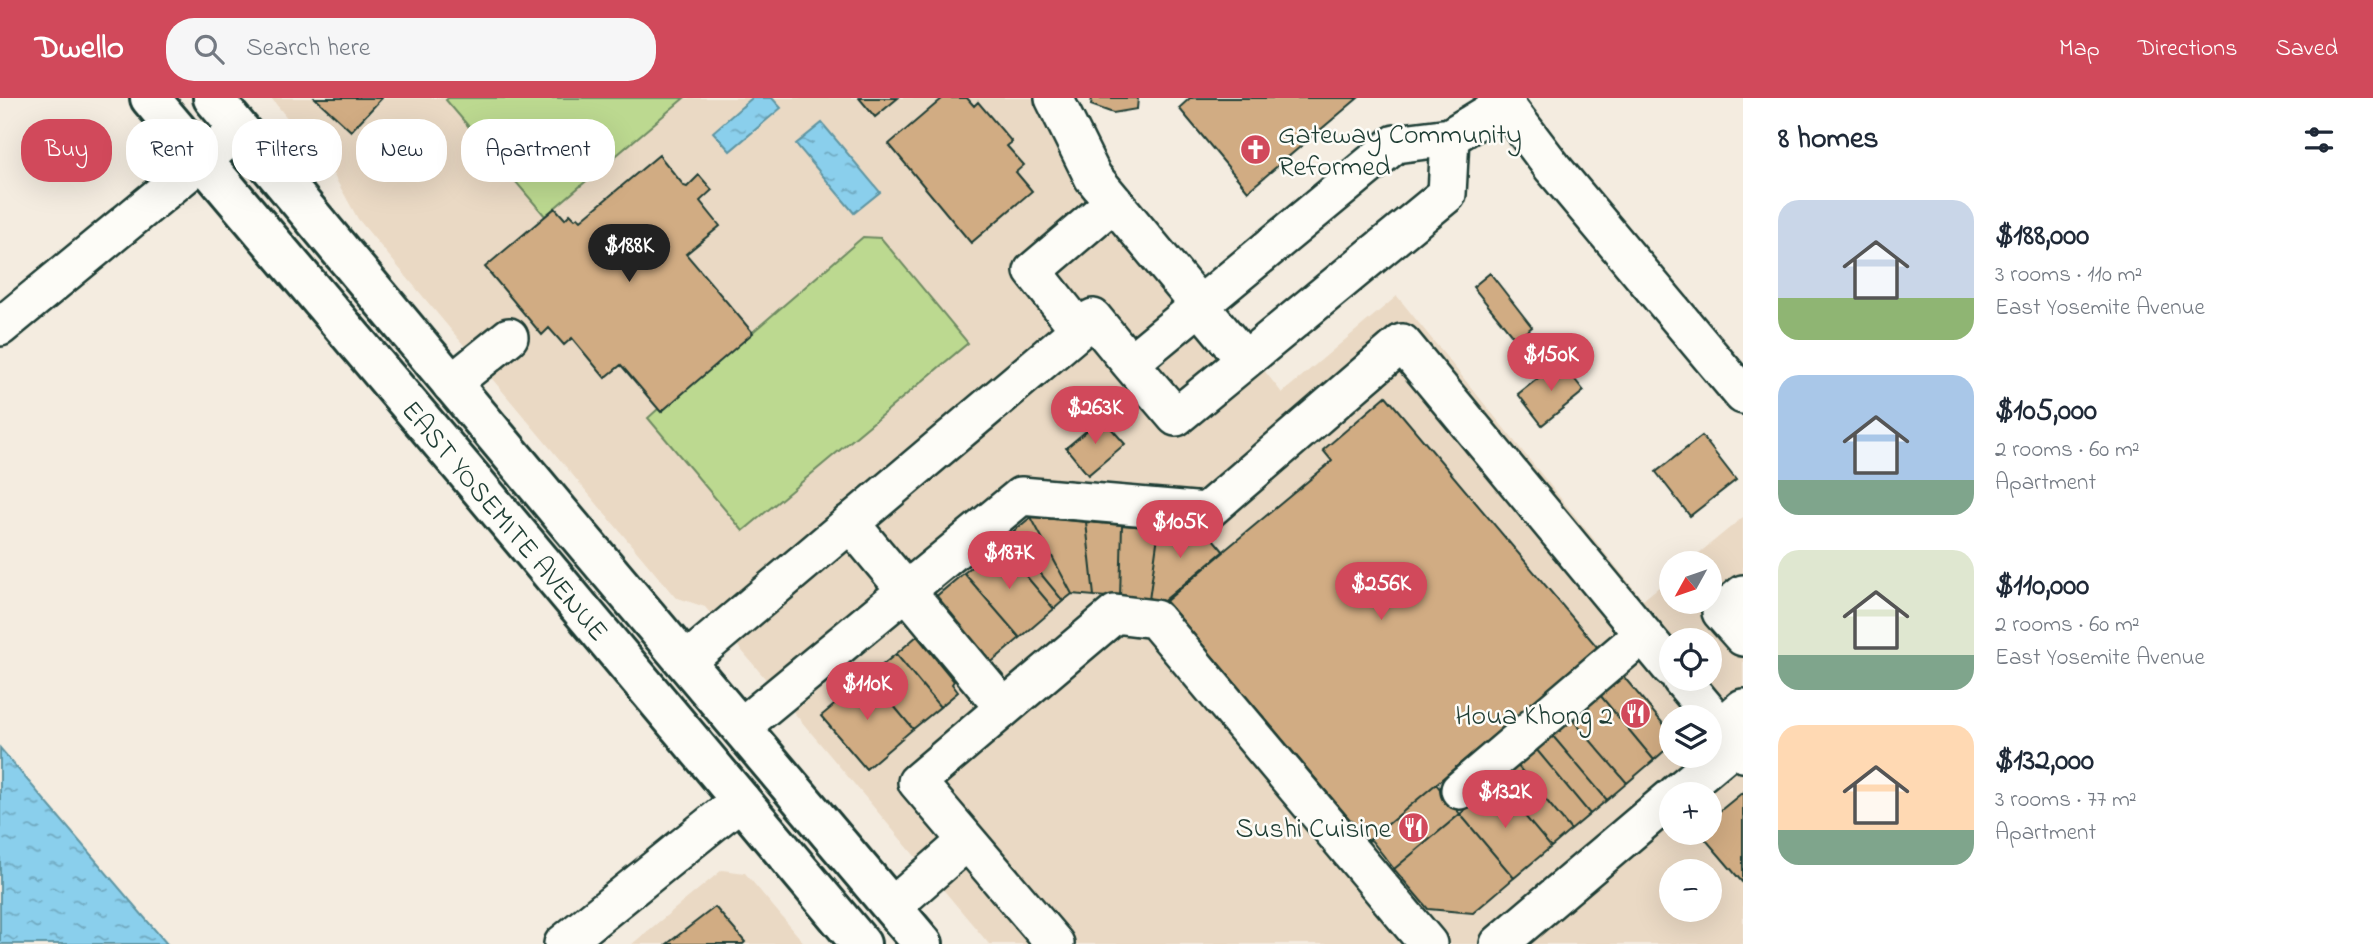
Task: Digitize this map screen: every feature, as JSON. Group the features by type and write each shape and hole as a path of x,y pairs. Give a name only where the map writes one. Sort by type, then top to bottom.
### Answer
{"main road":[{"name":"EAST YOSEMITE AVENUE","path":"149,98 167,119"},
{"name":"EAST YOSEMITE AVENUE","path":"213,98 232,121"},
{"name":"EAST YOSEMITE AVENUE","path":"218,179 861,944"},
{"name":"EAST YOSEMITE AVENUE","path":"283,182 923,944"},
{"path":"642,682 692,705 860,905 879,912 892,907"}],"street":[{"path":"1054,98 1093,177 1245,360"},
{"path":"1130,363 1395,144 1450,137 1502,101 1553,168 1743,395"},
{"path":"218,147 232,136"},
{"path":"687,662 1093,318 1175,417 1447,194 1450,137"},
{"path":"0,327 175,182"},
{"path":"1079,330 1033,271 1114,202"},
{"path":"452,384 509,337"},
{"path":"741,727 1021,496 1206,512 1402,343 1659,654"},
{"path":"850,523 1004,708"},
{"path":"1743,594 1721,611 1743,637"},
{"path":"1055,944 917,782 1115,614 1155,619 1428,944"},
{"path":"1460,790 1643,635"},
{"path":"1688,782 1736,733 1693,691"},
{"path":"562,944 741,800"},
{"path":"1499,944 1659,808"},
{"path":"892,907 967,841"}],"shaded area":[{"path":"271,98 1048,98 1282,393 1397,296 1643,600 1659,587 1659,614 1722,614 1722,551 1702,551 1743,517 1743,944 989,944 705,607 675,597 358,219 337,182 342,182 342,119 288,119"},
{"path":"722,870 745,873 805,944 632,944"}],"green space":[{"path":"684,98 615,157 615,119 462,119 446,100"},
{"path":"516,182 585,182 545,216"},
{"path":"863,237 881,238 968,343 743,531 648,418 658,409 661,411"}],"water":[{"path":"752,98 772,98 781,108 730,151 713,132"},
{"path":"822,123 880,192 854,213 796,144"},
{"path":"0,748 167,944 0,944"}],"building":[{"path":"315,98 382,98 362,119 356,119 356,126 351,131 342,123 342,119 338,119"},
{"path":"859,98 898,98 875,117"},
{"path":"943,98 967,98 974,106 978,102 1012,142 1007,146 1024,165 1016,172 1032,191 971,243 889,144"},
{"path":"1092,98 1138,98 1137,109 1113,113 1091,105"},
{"name":"Gateway Community Reformed","path":"1190,98 1358,98 1248,191 1179,108"},
{"path":"659,155 684,186 687,187 699,175 712,190 700,201 720,226 686,254 753,333 661,412 621,365 605,378 572,338 564,345 549,328 542,335 485,267 555,208 565,219 570,214 581,220"},
{"path":"1490,273 1532,327 1516,340 1473,287"},
{"path":"1560,361 1584,391 1542,425 1518,394"},
{"path":"1386,396 1598,648 1368,841 1165,600 1332,461 1323,450"},
{"path":"1102,418 1125,444 1088,475 1066,448"},
{"path":"1702,436 1736,480 1690,516 1656,472"},
{"path":"1031,517 1072,594 1063,601 1009,535"},
{"path":"1031,517 1086,522 1094,596 1072,594"},
{"path":"1086,522 1122,525 1120,598 1094,596"},
{"path":"1122,525 1159,528 1149,600 1120,598"},
{"path":"1159,528 1207,532 1224,552 1165,602 1149,600"},
{"path":"1009,535 1063,601 1054,609 999,544"},
{"path":"999,544 1054,609 1020,638 964,573"},
{"path":"964,573 1020,638 988,665 933,599"},
{"path":"917,636 954,681 952,684 958,692 940,707 896,654"},
{"path":"896,654 940,707 913,729 869,676"},
{"path":"869,676 913,729 866,769 821,716"},
{"name":"Houa Khong 2","path":"1623,676 1659,719 1659,756 1654,760 1600,695"},
{"path":"1600,695 1654,760 1627,783 1572,719"},
{"path":"1572,719 1627,783 1607,800 1552,735"},
{"path":"1552,735 1607,800 1590,814 1536,749"},
{"path":"1536,749 1590,814 1571,830 1517,765"},
{"path":"1517,765 1571,830 1551,847 1497,783"},
{"path":"1497,783 1551,847 1514,878 1460,814"},
{"name":"Sushi Cuisine","path":"1436,784 1460,814 1394,869 1371,840 1368,841"},
{"path":"1743,792 1742,882 1710,845 1722,845 1722,809"},
{"path":"1460,814 1514,878 1473,913 1428,909 1394,869"},
{"path":"715,907 745,942 743,944 667,944"}],"place":[{"name":"Gateway Community Reformed","path":"1255,149"},
{"name":"Houa Khong 2","path":"1636,714"},
{"name":"Sushi Cuisine","path":"1414,827"}]}
